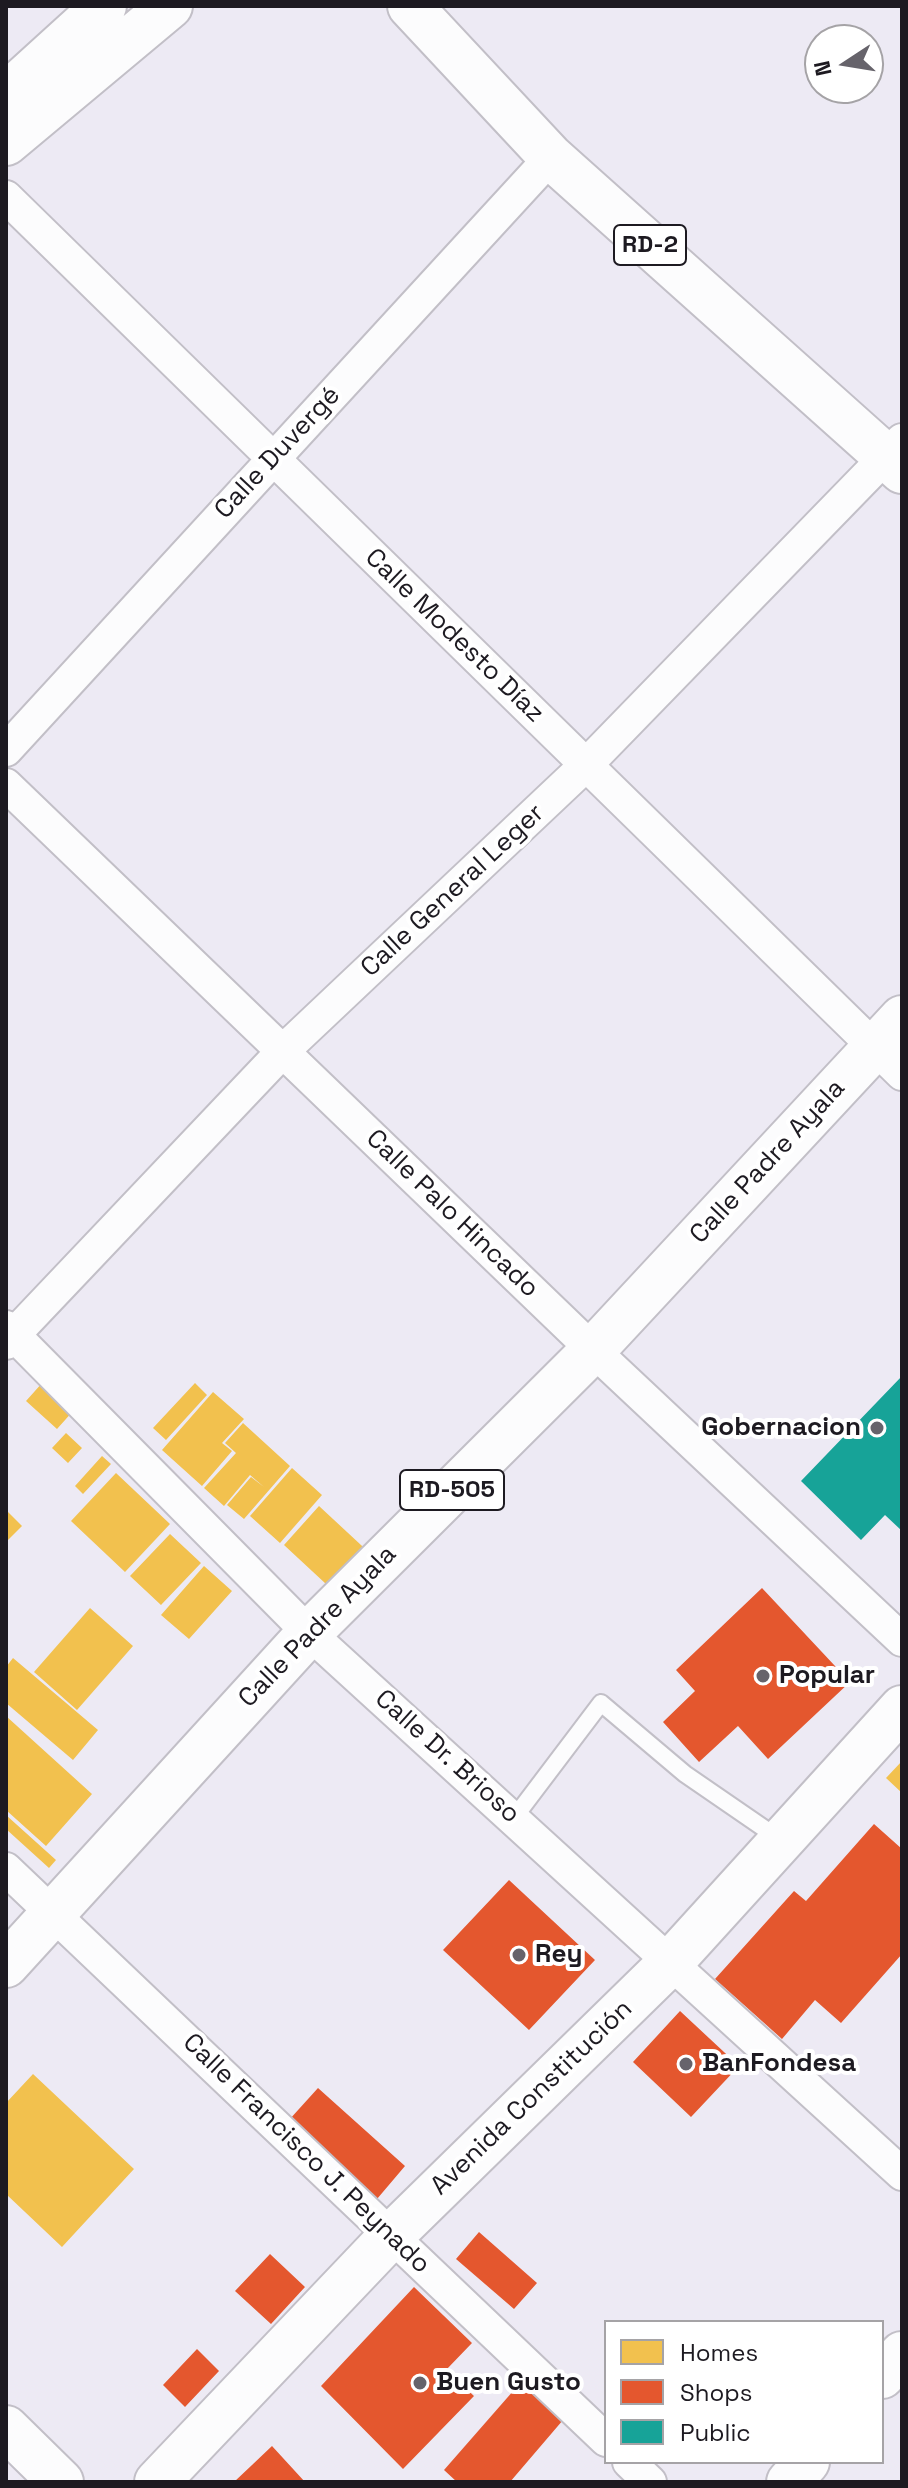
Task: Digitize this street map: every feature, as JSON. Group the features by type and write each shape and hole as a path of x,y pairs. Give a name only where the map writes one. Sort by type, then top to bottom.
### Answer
{"main road":[{"path":"6,95 104,6"},
{"path":"6,143 170,6"},
{"name":"RD-2","path":"410,6 551,157 896,456"},
{"name":"Calle Padre Ayala","path":"6,1965 309,1633 893,1046"},
{"name":"Avenida Constitución","path":"157,2482 392,2235 672,1961 902,1708"},
{"path":"884,2374 902,2354"},
{"path":"6,2428 61,2482"},
{"path":"789,2482 805,2464"}],"street":[{"name":"Calle Duvergé","path":"6,750 551,157"},
{"name":"Calle Modesto Díaz","path":"6,197 272,460 587,764 893,1046"},
{"name":"Calle General Leger","path":"9,1335 283,1051 587,764 896,456"},
{"name":"Calle Palo Hincado","path":"6,785 593,1350 902,1640"},
{"name":"Calle Dr. Brioso","path":"9,1335 309,1633 902,2174"},
{"name":"Calle Francisco J. Peynado","path":"6,1869 604,2438"},
{"path":"631,2464 650,2482"}],"lane":[{"path":"514,1818 601,1703 685,1774 782,1841"}],"building: Homes":[{"path":"43,1382 74,1410 57,1429 26,1401"},
{"path":"195,1383 207,1395 166,1440 153,1428"},
{"path":"213,1392 244,1419 222,1443 232,1451 202,1486 162,1450"},
{"path":"243,1423 290,1466 244,1519 227,1505 251,1477 264,1487 250,1475 224,1506 204,1488 236,1453 225,1443"},
{"path":"66,1433 82,1448 68,1463 52,1448"},
{"path":"102,1456 111,1464 83,1494 75,1486"},
{"path":"292,1468 322,1495 280,1543 250,1516"},
{"path":"116,1473 170,1524 125,1572 71,1521"},
{"path":"319,1506 375,1558 340,1597 284,1545"},
{"path":"6,1510 22,1526 6,1542"},
{"path":"170,1534 201,1563 161,1605 130,1576"},
{"path":"204,1566 232,1591 189,1639 161,1615"},
{"path":"90,1608 133,1646 77,1710 34,1672"},
{"path":"13,1658 98,1730 73,1760 6,1703 6,1667"},
{"path":"6,1716 92,1794 46,1846 6,1810"},
{"path":"902,1761 902,1793 886,1778"},
{"path":"6,1815 56,1860 49,1868 6,1829"},
{"path":"33,2074 134,2169 62,2247 6,2194 6,2103"}],"building: Shops":[{"name":"Popular","path":"762,1588 850,1682 768,1759 738,1726 699,1762 663,1722 695,1691 676,1670"},
{"path":"874,1824 902,1849 902,1954 841,2023 815,2000 782,2039 715,1979 794,1891 806,1901"},
{"name":"Rey","path":"509,1880 595,1960 529,2030 443,1950"},
{"name":"BanFondesa","path":"680,2011 739,2066 691,2117 633,2062"},
{"path":"318,2088 405,2166 377,2199 289,2120"},
{"path":"479,2232 537,2283 514,2309 456,2259"},
{"path":"270,2254 305,2287 271,2324 235,2291"},
{"path":"414,2287 472,2343 446,2370 474,2396 403,2469 321,2386"},
{"path":"197,2349 219,2371 185,2407 163,2385"},
{"path":"528,2374 569,2413 510,2482 457,2482 444,2470"},
{"path":"272,2446 305,2482 234,2482 252,2465"}],"building: Public":[{"name":"Gobernacion","path":"902,1376 902,1531 885,1515 861,1540 801,1481"}],"place":[{"name":"Gobernacion","path":"877,1428"},
{"name":"Popular","path":"763,1676"},
{"name":"Rey","path":"519,1955"},
{"name":"BanFondesa","path":"686,2064"},
{"name":"Buen Gusto","path":"420,2383"}]}
